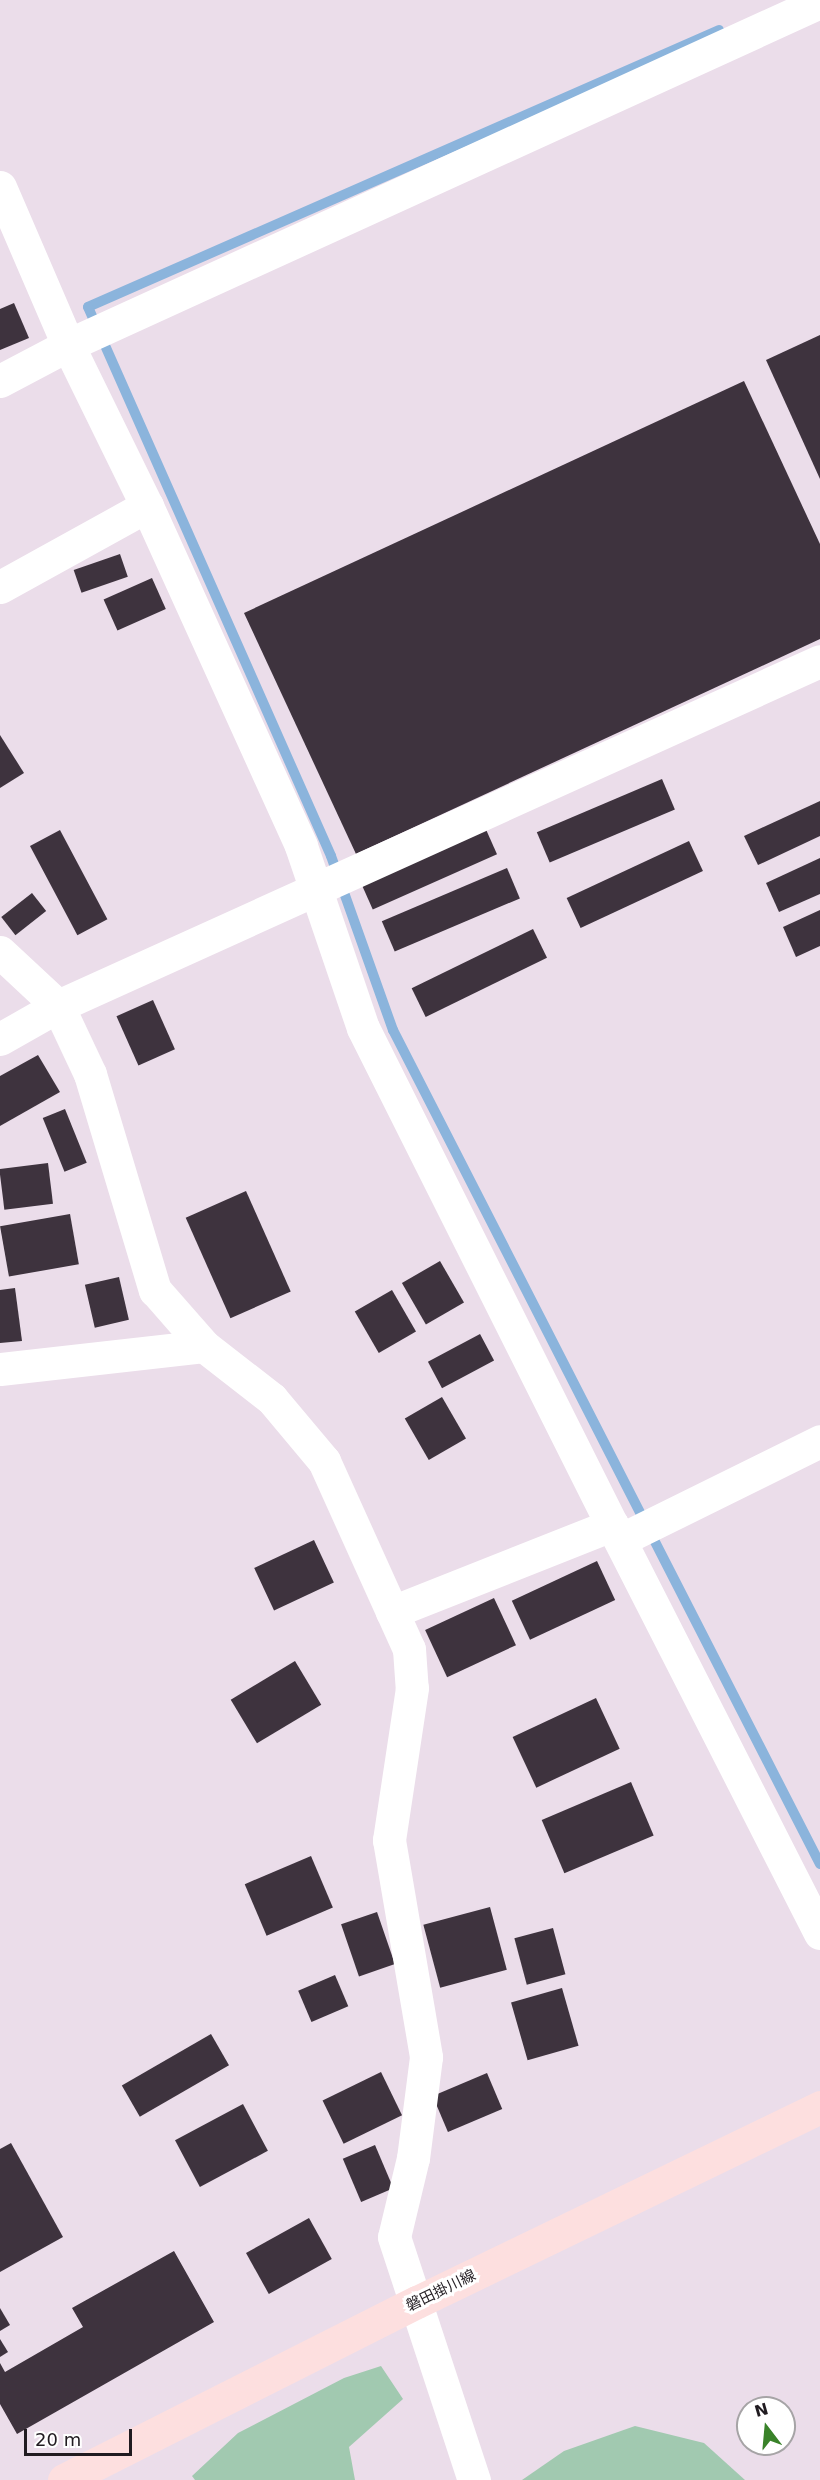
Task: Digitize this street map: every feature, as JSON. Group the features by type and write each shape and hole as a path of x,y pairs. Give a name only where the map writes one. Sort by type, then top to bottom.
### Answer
{"main road":[{"name":"磐田掛川線","path":"64,2480 417,2302 820,2107"}],"street":[{"path":"0,381 68,345 820,2"},
{"path":"0,187 68,345 147,506 301,846 363,1028 820,1933"},
{"path":"0,587 147,506"},
{"path":"0,1039 58,1006 820,661"},
{"path":"0,952 58,1006 90,1074 155,1290 204,1346 272,1399 324,1461 409,1649 412,1688 389,1839 426,2057 412,2158 394,2237 474,2480"},
{"path":"0,1370 204,1346"},
{"path":"392,1612 616,1533 820,1441"}],"green space":[{"path":"381,2366 403,2399 349,2447 355,2480 195,2480 192,2476 238,2433 344,2378"},
{"path":"635,2426 704,2443 745,2480 522,2480 564,2451"}],"building":[{"path":"14,303 29,338 0,350 0,309"},
{"path":"820,335 820,479 766,360"},
{"path":"744,381 820,544 820,639 356,854 244,613"},
{"path":"120,554 128,577 81,593 74,570"},
{"path":"152,578 166,609 117,631 104,600"},
{"path":"0,735 24,773 0,788"},
{"path":"662,779 675,809 550,863 537,832"},
{"path":"820,801 820,836 758,865 744,836"},
{"path":"484,825 497,854 373,910 360,880"},
{"path":"60,830 107,919 77,935 30,846"},
{"path":"689,841 703,871 581,928 567,898"},
{"path":"820,858 820,894 779,912 766,883"},
{"path":"507,868 520,898 395,952 382,921"},
{"path":"32,893 46,911 15,935 1,917"},
{"path":"820,910 820,946 796,957 783,927"},
{"path":"533,929 547,958 426,1017 412,988"},
{"path":"153,1000 175,1049 138,1066 116,1016"},
{"path":"38,1055 60,1092 0,1126 0,1076"},
{"path":"65,1109 87,1163 64,1172 43,1118"},
{"path":"48,1163 53,1204 4,1210 0,1169"},
{"path":"246,1191 291,1291 230,1318 186,1218"},
{"path":"70,1214 79,1264 9,1277 0,1226"},
{"path":"440,1261 464,1303 426,1325 402,1283"},
{"path":"119,1277 129,1320 95,1328 85,1285"},
{"path":"15,1288 22,1341 0,1343 0,1290"},
{"path":"392,1290 416,1332 379,1353 355,1312"},
{"path":"480,1334 494,1360 442,1388 428,1362"},
{"path":"442,1397 466,1439 429,1460 405,1418"},
{"path":"314,1540 334,1583 274,1610 254,1568"},
{"path":"597,1561 615,1600 530,1640 512,1601"},
{"path":"494,1598 516,1645 447,1677 425,1630"},
{"path":"295,1661 321,1705 257,1743 231,1700"},
{"path":"596,1698 620,1749 536,1788 513,1737"},
{"path":"631,1782 654,1835 564,1873 542,1820"},
{"path":"311,1856 333,1908 267,1936 245,1884"},
{"path":"490,1907 507,1970 440,1988 423,1925"},
{"path":"377,1912 395,1964 359,1976 341,1924"},
{"path":"553,1928 565,1974 527,1985 514,1938"},
{"path":"335,1975 348,2006 311,2022 298,1991"},
{"path":"562,1988 579,2046 528,2060 511,2003"},
{"path":"211,2034 229,2065 140,2117 122,2086"},
{"path":"381,2072 402,2115 344,2144 323,2100"},
{"path":"487,2073 502,2109 448,2132 433,2096"},
{"path":"243,2104 268,2151 200,2187 175,2140"},
{"path":"11,2143 63,2237 0,2272 0,2149"},
{"path":"375,2145 393,2188 361,2202 343,2159"},
{"path":"309,2218 332,2259 269,2294 246,2253"},
{"path":"174,2251 214,2322 17,2434 0,2404 0,2363 5,2372 83,2327 72,2308"},
{"path":"0,2308 10,2325 0,2331"},
{"path":"0,2339 8,2352 0,2357"}],"waterway":[{"path":"719,30 88,307 331,856 393,1030 820,1864"}]}
